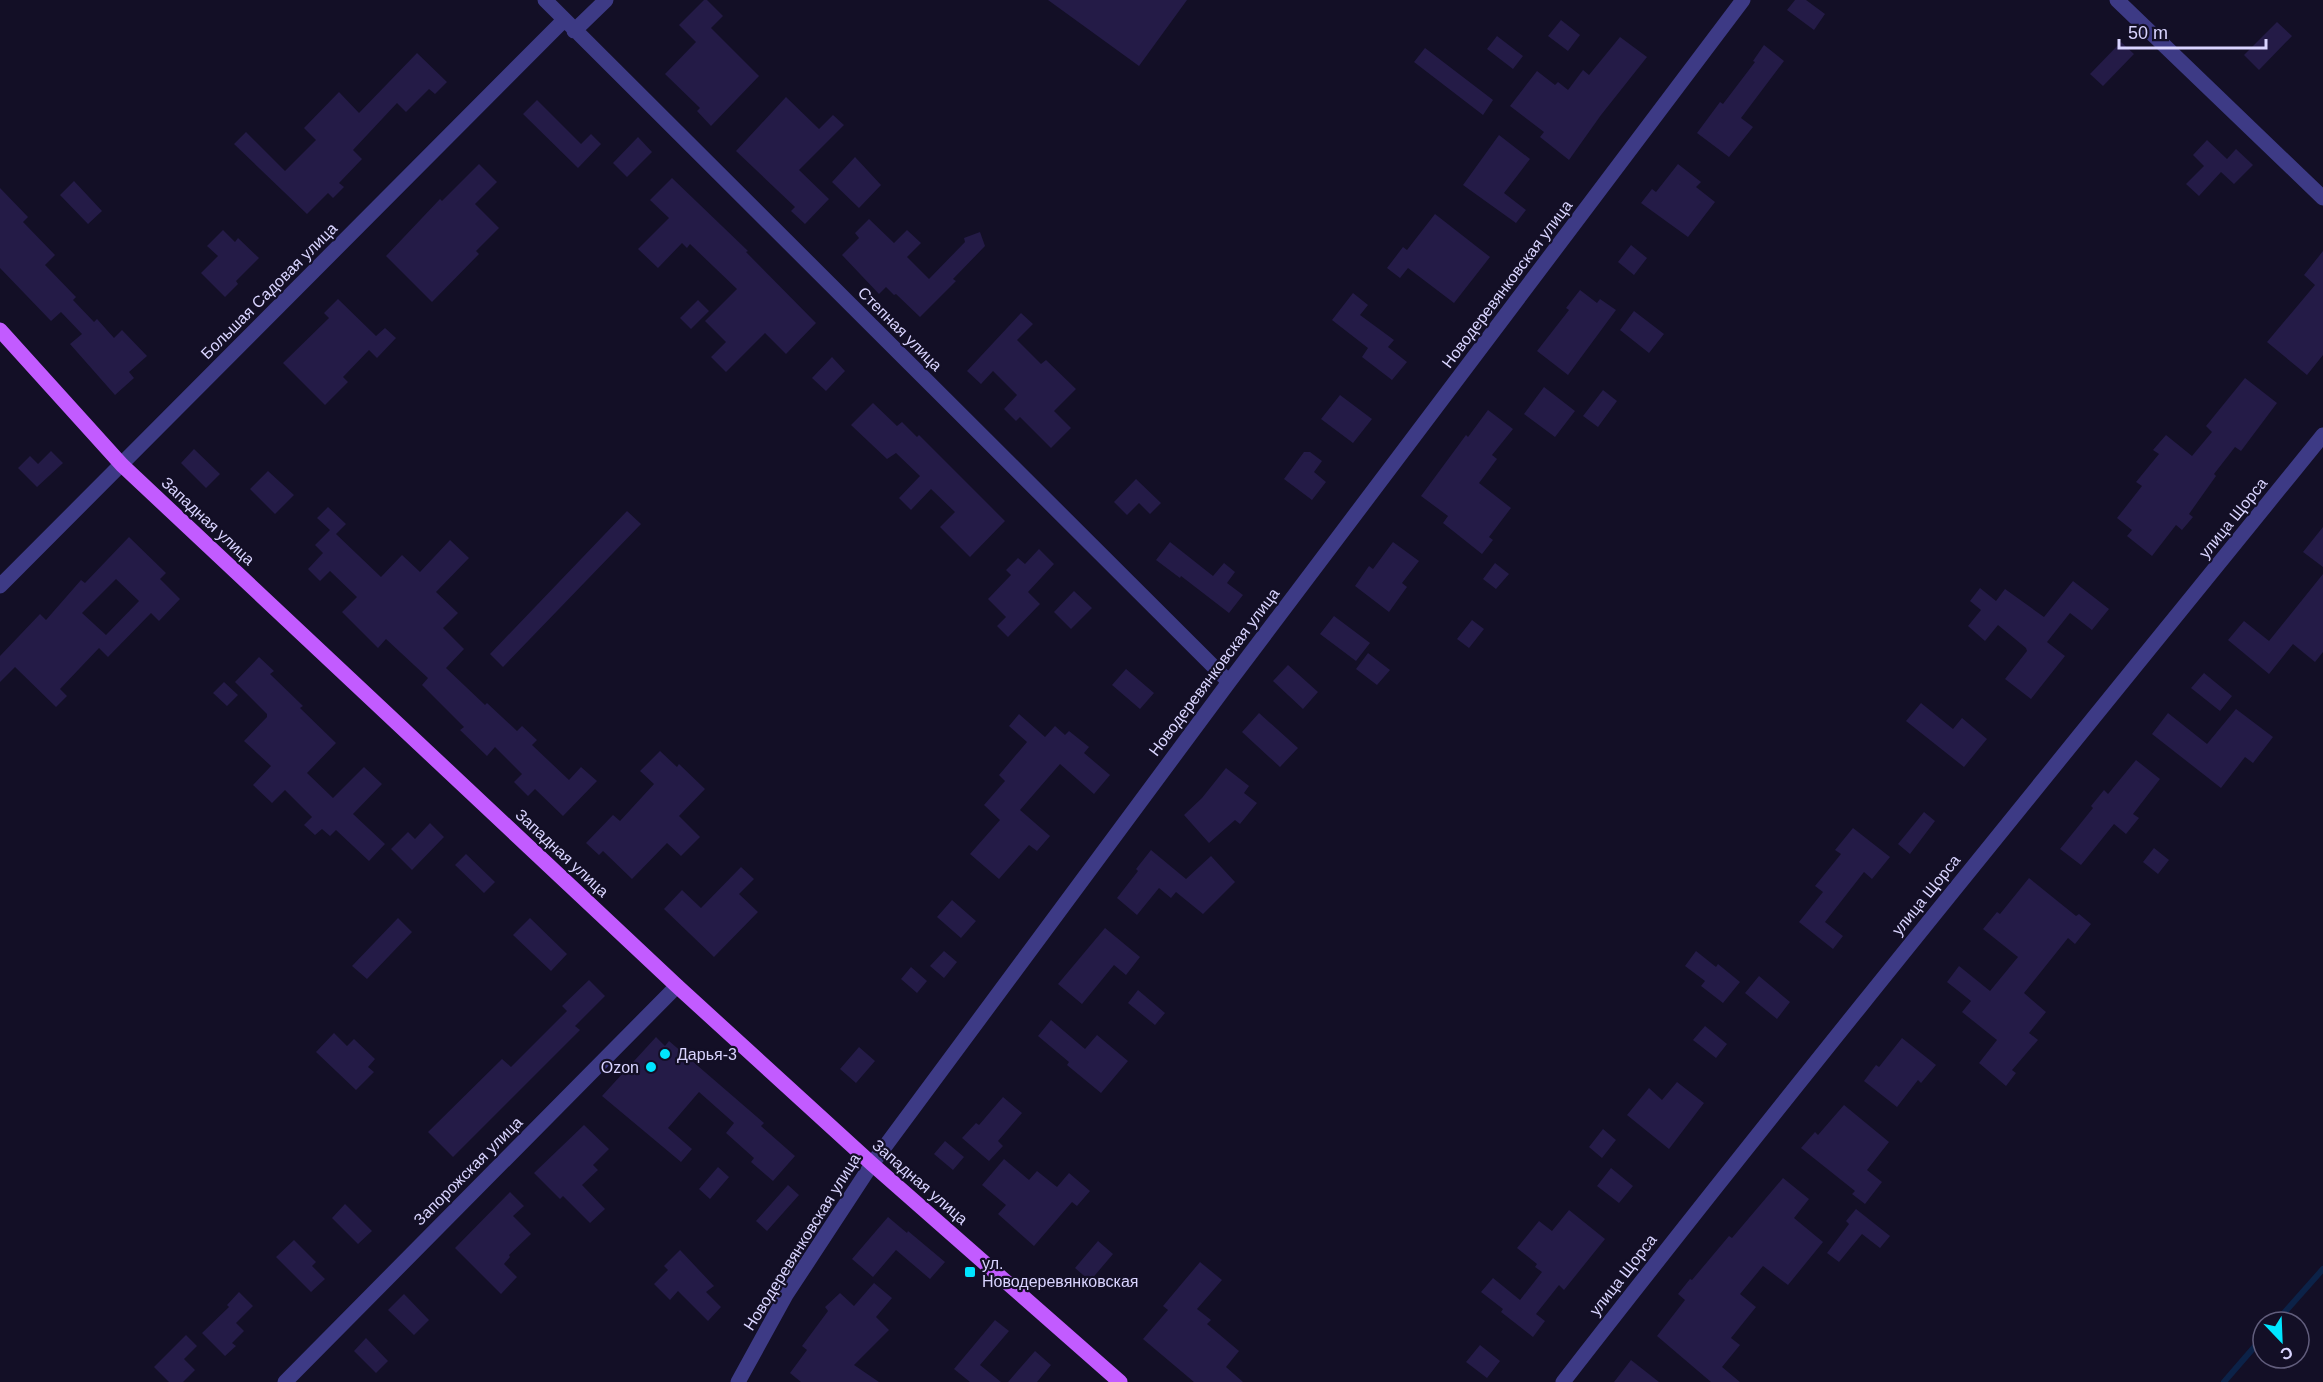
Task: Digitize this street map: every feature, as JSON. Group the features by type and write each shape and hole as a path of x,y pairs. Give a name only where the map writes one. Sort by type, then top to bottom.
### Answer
{"main road":[{"name":"Западная улица","path":"0,330 122,465 677,986 872,1164 1120,1382"}],"street":[{"name":"Степная улица","path":"545,0 1229,682"},
{"name":"Большая Садовая улица","path":"0,586 569,25 606,0"},
{"name":"Новодеревянковская улица","path":"738,1382 786,1295 872,1164 1229,682 1743,0"},
{"path":"2117,0 2323,198"},
{"name":"улица Щорса","path":"1563,1382 1698,1208 2323,435"},
{"name":"Запорожская улица","path":"285,1382 677,986"}],"building":[{"path":"704,0 707,0 723,16 711,28 759,76 711,126 697,111 700,108 665,74 696,42 679,25"},
{"path":"1048,0 1187,0 1139,66"},
{"path":"1795,0 1806,0 1825,14 1814,30 1787,10"},
{"path":"1561,20 1580,35 1568,51 1548,36"},
{"path":"2277,22 2292,36 2259,70 2244,55"},
{"path":"1497,36 1523,56 1513,69 1487,49"},
{"path":"1620,37 1647,57 1569,160 1540,137 1544,132 1510,106 1537,71 1555,85 1558,82 1568,90 1583,70 1589,75"},
{"path":"2121,42 2134,54 2103,86 2090,74"},
{"path":"1764,45 1784,61 1741,118 1753,127 1729,157 1697,133 1755,62 1753,61"},
{"path":"1425,48 1493,100 1483,115 1414,62"},
{"path":"417,53 447,82 435,94 429,89 406,112 397,103 353,150 362,159 339,183 344,187 333,198 328,193 307,214 234,144 246,132 285,171 316,140 304,128 339,92 359,113"},
{"path":"786,97 819,129 833,115 844,125 799,170 829,199 805,224 791,211 795,207 736,151"},
{"path":"537,100 581,144 591,134 601,144 578,168 523,114"},
{"path":"1499,135 1530,159 1504,193 1526,210 1516,223 1463,185"},
{"path":"638,137 652,152 627,177 613,163"},
{"path":"2207,140 2227,159 2236,149 2253,165 2234,184 2221,172 2199,196 2186,184 2204,166 2193,155"},
{"path":"855,157 881,185 859,208 832,182"},
{"path":"479,164 497,182 475,204 499,228 476,251 479,254 432,302 386,256 440,199 442,201"},
{"path":"1678,164 1701,182 1696,187 1715,202 1688,237 1641,203 1652,189 1656,192"},
{"path":"672,178 748,251 746,252 816,323 786,354 765,333 726,372 711,357 726,342 705,321 737,289 690,244 687,248 682,243 658,268 638,249 669,218 650,200"},
{"path":"74,181 102,211 88,224 60,195"},
{"path":"0,188 28,217 23,222 55,255 45,265 76,297 73,300 94,322 97,319 114,338 122,330 147,356 129,372 134,378 115,395 70,344 82,334 61,312 51,321 0,268"},
{"path":"1435,214 1490,257 1454,303 1408,268 1400,278 1387,268 1403,247 1407,250"},
{"path":"869,219 894,243 907,230 921,243 907,257 929,279 965,242 964,238 980,232 985,246 953,279 956,281 920,317 886,287 879,294 842,255 859,238 855,233"},
{"path":"223,230 235,242 238,238 259,258 236,281 238,284 225,297 201,273 218,256 207,246"},
{"path":"1631,245 1647,258 1634,275 1618,262"},
{"path":"2323,251 2323,355 2307,375 2267,342 2315,285 2304,275"},
{"path":"1580,290 1597,303 1600,299 1616,310 1568,375 1537,351 1569,310 1566,308"},
{"path":"1353,293 1368,305 1360,315 1394,340 1388,347 1407,362 1392,380 1362,357 1368,348 1332,320"},
{"path":"338,299 376,336 385,328 396,338 377,358 369,350 343,377 348,382 325,405 283,363 329,318 324,313"},
{"path":"698,300 709,311 691,329 680,318"},
{"path":"1634,311 1664,334 1649,353 1620,330"},
{"path":"1021,313 1033,324 1017,340 1041,364 1046,360 1076,389 1054,411 1071,428 1051,448 1020,417 1016,421 1004,409 1017,395 993,371 981,384 967,371"},
{"path":"832,357 845,371 826,391 812,378"},
{"path":"2245,378 2277,403 2241,451 2235,447 2214,474 2216,476 2189,514 2193,517 2182,530 2176,525 2152,556 2127,536 2132,530 2117,518 2142,486 2136,482 2159,454 2153,450 2166,435 2192,456 2212,432 2206,426"},
{"path":"1544,387 1575,411 1555,437 1524,414"},
{"path":"1603,390 1617,401 1598,427 1583,416"},
{"path":"1340,395 1372,419 1353,443 1321,419"},
{"path":"873,403 897,426 902,422 917,437 919,435 1005,521 970,557 940,527 955,512 931,489 911,510 899,498 920,476 896,453 887,459 851,425"},
{"path":"1488,410 1513,429 1492,455 1497,459 1479,483 1511,508 1489,537 1493,540 1482,554 1443,523 1448,516 1421,496 1466,435 1468,437"},
{"path":"194,449 220,474 206,488 181,463"},
{"path":"51,451 63,463 37,487 18,468 30,456 38,464"},
{"path":"1304,452 1310,452 1322,461 1314,472 1326,482 1312,500 1284,479"},
{"path":"268,471 294,495 275,514 250,489"},
{"path":"1136,479 1161,503 1150,514 1139,503 1127,515 1114,502"},
{"path":"328,507 346,524 336,534 381,577 402,555 420,572 450,540 469,558 436,592 458,613 443,628 464,649 446,668 517,731 522,726 537,740 532,745 569,780 581,767 597,781 563,816 535,789 528,796 514,782 522,774 495,747 487,756 460,730 464,727 422,685 428,678 386,639 378,648 342,612 357,597 330,571 320,581 308,569 323,553 315,545 330,530 317,518"},
{"path":"627,511 641,524 503,667 490,654"},
{"path":"2323,527 2323,567 2303,552"},
{"path":"129,537 166,573 160,579 180,599 159,621 151,613 108,657 99,648 60,689 67,696 56,707 15,667 0,682 0,656 40,614 46,620 81,580 85,583","holes":["116,579 139,601 106,635 82,613"]},
{"path":"1170,542 1213,576 1224,563 1235,572 1227,583 1243,595 1229,613 1156,560"},
{"path":"1393,542 1419,561 1402,583 1407,587 1389,612 1355,586 1369,566 1373,569"},
{"path":"1039,549 1054,564 1028,592 1040,604 1008,637 997,626 1006,617 988,599 1011,575 1006,570 1018,558 1025,564"},
{"path":"1495,563 1509,574 1496,589 1483,579"},
{"path":"2323,574 2323,652 2315,662 2293,644 2269,674 2228,640 2244,621 2269,641"},
{"path":"2073,581 2109,609 2092,630 2070,613 2047,642 2065,656 2031,699 2005,679 2027,651 2026,648 1998,625 1985,641 1968,626 1981,610 1970,601 1980,588 1996,601 2005,589 2044,617"},
{"path":"1074,591 1092,608 1071,629 1054,612"},
{"path":"1334,616 1370,643 1356,661 1320,634"},
{"path":"1472,620 1484,629 1469,648 1457,639"},
{"path":"1368,653 1390,670 1377,685 1356,669"},
{"path":"259,657 274,671 270,674 303,706 300,708 336,743 307,773 333,798 364,767 382,784 353,814 385,844 369,861 336,830 330,836 322,829 315,835 304,825 312,817 285,790 272,803 253,785 271,766 244,741 267,717 267,714 235,682"},
{"path":"1288,665 1318,692 1303,709 1273,681"},
{"path":"1126,669 1154,693 1140,709 1112,685"},
{"path":"2204,673 2232,696 2220,711 2191,688"},
{"path":"224,682 238,695 227,706 213,693"},
{"path":"1921,703 1953,729 1962,718 1987,739 1964,767 1906,721"},
{"path":"2236,709 2273,737 2253,763 2245,757 2221,788 2152,734 2168,713 2207,744"},
{"path":"1259,713 1298,748 1280,767 1242,732"},
{"path":"1019,714 1045,737 1055,726 1065,735 1069,731 1089,747 1084,753 1110,775 1094,794 1060,764 1020,810 1050,836 1037,851 1029,845 999,879 970,854 1000,820 984,805 1005,781 999,775 1027,742 1009,726"},
{"path":"660,751 677,767 679,764 705,789 679,816 700,837 681,856 667,843 632,879 603,851 599,855 586,843 613,815 620,821 654,784 640,771"},
{"path":"2136,760 2160,779 2133,814 2139,818 2126,834 2114,824 2081,865 2060,849 2093,808 2091,806 2104,790 2108,794"},
{"path":"1226,768 1249,786 1244,793 1257,803 1240,824 1235,820 1209,843 1184,815 1202,798"},
{"path":"1924,812 1935,821 1910,854 1898,844"},
{"path":"430,823 444,837 412,870 391,849 408,832 415,839"},
{"path":"1853,828 1890,857 1872,879 1864,872 1825,922 1843,936 1833,949 1799,922 1823,892 1815,886 1841,854 1835,850"},
{"path":"2154,848 2169,860 2158,874 2143,862"},
{"path":"1151,850 1186,879 1211,856 1235,882 1203,914 1176,892 1171,898 1159,888 1137,915 1117,898"},
{"path":"466,854 495,882 484,893 455,865"},
{"path":"741,867 754,879 739,894 758,912 714,957 664,909 682,890 701,908"},
{"path":"2029,878 2076,916 2079,914 2091,924 2075,944 2068,938 2024,993 2046,1012 2029,1033 2038,1040 2012,1070 2016,1073 2006,1086 1979,1063 1997,1040 1962,1012 1971,1001 1947,982 1959,966 1990,991 2018,957 1983,929 1997,912 2000,914"},
{"path":"952,900 976,921 961,938 937,917"},
{"path":"398,918 412,932 367,979 352,966"},
{"path":"530,918 567,954 551,971 513,935"},
{"path":"1105,928 1140,957 1126,975 1114,965 1082,1004 1058,984"},
{"path":"944,951 957,962 944,978 930,966"},
{"path":"1696,951 1716,967 1718,964 1740,982 1723,1003 1701,986 1705,981 1685,966"},
{"path":"911,967 927,981 917,993 901,979"},
{"path":"1759,976 1790,1002 1777,1019 1745,993"},
{"path":"589,980 605,996 575,1026 580,1030 453,1157 428,1132 502,1059 511,1067 567,1011 562,1006"},
{"path":"1138,990 1165,1013 1155,1025 1128,1003"},
{"path":"1051,1020 1085,1049 1097,1035 1128,1061 1101,1093 1067,1065 1069,1062 1038,1036"},
{"path":"1705,1026 1727,1044 1716,1058 1693,1040"},
{"path":"334,1033 347,1046 354,1039 375,1059 368,1067 374,1072 356,1090 316,1052"},
{"path":"656,1037 665,1046 669,1041 764,1123 761,1126 795,1156 773,1181 751,1162 754,1158 726,1133 734,1123 699,1092 668,1128 692,1149 681,1162 602,1096"},
{"path":"1902,1038 1936,1065 1921,1083 1918,1080 1897,1107 1864,1081 1876,1065 1879,1067"},
{"path":"859,1047 875,1061 856,1083 840,1069"},
{"path":"1677,1082 1704,1103 1669,1149 1627,1115 1649,1088 1662,1100"},
{"path":"1003,1097 1022,1113 998,1141 1003,1146 989,1161 962,1138 976,1123 979,1125"},
{"path":"1844,1105 1889,1142 1867,1170 1882,1182 1865,1204 1852,1194 1855,1191 1801,1148 1815,1132 1818,1135"},
{"path":"584,1125 609,1149 593,1165 598,1170 582,1185 605,1209 590,1223 563,1196 560,1199 534,1173"},
{"path":"1603,1129 1616,1140 1602,1158 1589,1147"},
{"path":"945,1141 964,1157 953,1170 934,1154"},
{"path":"1004,1159 1029,1180 1037,1171 1057,1187 1069,1173 1090,1191 1077,1206 1072,1202 1034,1246 998,1214 1006,1205 982,1185"},
{"path":"718,1167 729,1177 710,1199 699,1189"},
{"path":"1611,1168 1633,1186 1619,1203 1597,1186"},
{"path":"1783,1178 1809,1199 1794,1218 1823,1242 1788,1285 1763,1266 1740,1294 1756,1307 1731,1338 1740,1345 1722,1367 1740,1382 1711,1382 1657,1336 1685,1300 1678,1294 1729,1236 1732,1238"},
{"path":"788,1185 799,1195 767,1231 756,1221"},
{"path":"510,1192 524,1206 513,1216 531,1234 509,1255 510,1257 504,1264 517,1277 501,1294 455,1248"},
{"path":"345,1204 372,1231 358,1244 332,1218"},
{"path":"1856,1209 1890,1236 1880,1248 1862,1234 1839,1262 1827,1253 1849,1224 1846,1221"},
{"path":"1569,1210 1605,1239 1564,1290 1559,1285 1536,1314 1545,1321 1533,1337 1501,1312 1503,1309 1481,1292 1493,1278 1520,1300 1542,1272 1535,1267 1537,1264 1517,1248 1539,1221 1552,1231"},
{"path":"888,1217 945,1262 930,1279 896,1250 873,1277 852,1259"},
{"path":"294,1240 316,1262 312,1266 325,1279 311,1292 276,1257"},
{"path":"1098,1241 1113,1254 1090,1281 1075,1268"},
{"path":"680,1250 714,1286 706,1292 721,1307 708,1321 678,1291 670,1300 654,1284 668,1270 664,1266"},
{"path":"1200,1262 1222,1280 1197,1309 1211,1320 1207,1324 1239,1351 1226,1367 1243,1382 1194,1382 1143,1339 1168,1310 1163,1306"},
{"path":"874,1283 892,1298 876,1317 889,1330 854,1365 879,1382 801,1382 790,1373 807,1350 802,1346 828,1311 825,1307 840,1293 854,1306"},
{"path":"239,1292 253,1306 236,1323 244,1331 232,1343 236,1346 225,1356 202,1333 229,1307 227,1305"},
{"path":"404,1294 429,1320 414,1335 388,1310"},
{"path":"995,1320 1009,1331 980,1365 1001,1382 970,1382 954,1369"},
{"path":"186,1335 197,1346 184,1359 195,1370 183,1382 169,1382 154,1367"},
{"path":"366,1338 388,1361 376,1373 354,1351"},
{"path":"1480,1345 1500,1361 1487,1378 1466,1362"},
{"path":"1035,1351 1051,1365 1037,1382 1008,1382"},
{"path":"1631,1360 1659,1382 1614,1382"}],"waterway":[{"path":"2287,1310 2323,1269"},
{"path":"2224,1382 2251,1351"}],"place":[{"name":"Дарья-3","path":"665,1054"},
{"name":"Ozon","path":"651,1067"},
{"name":"ул. Новодеревянковская","path":"970,1272"}]}
